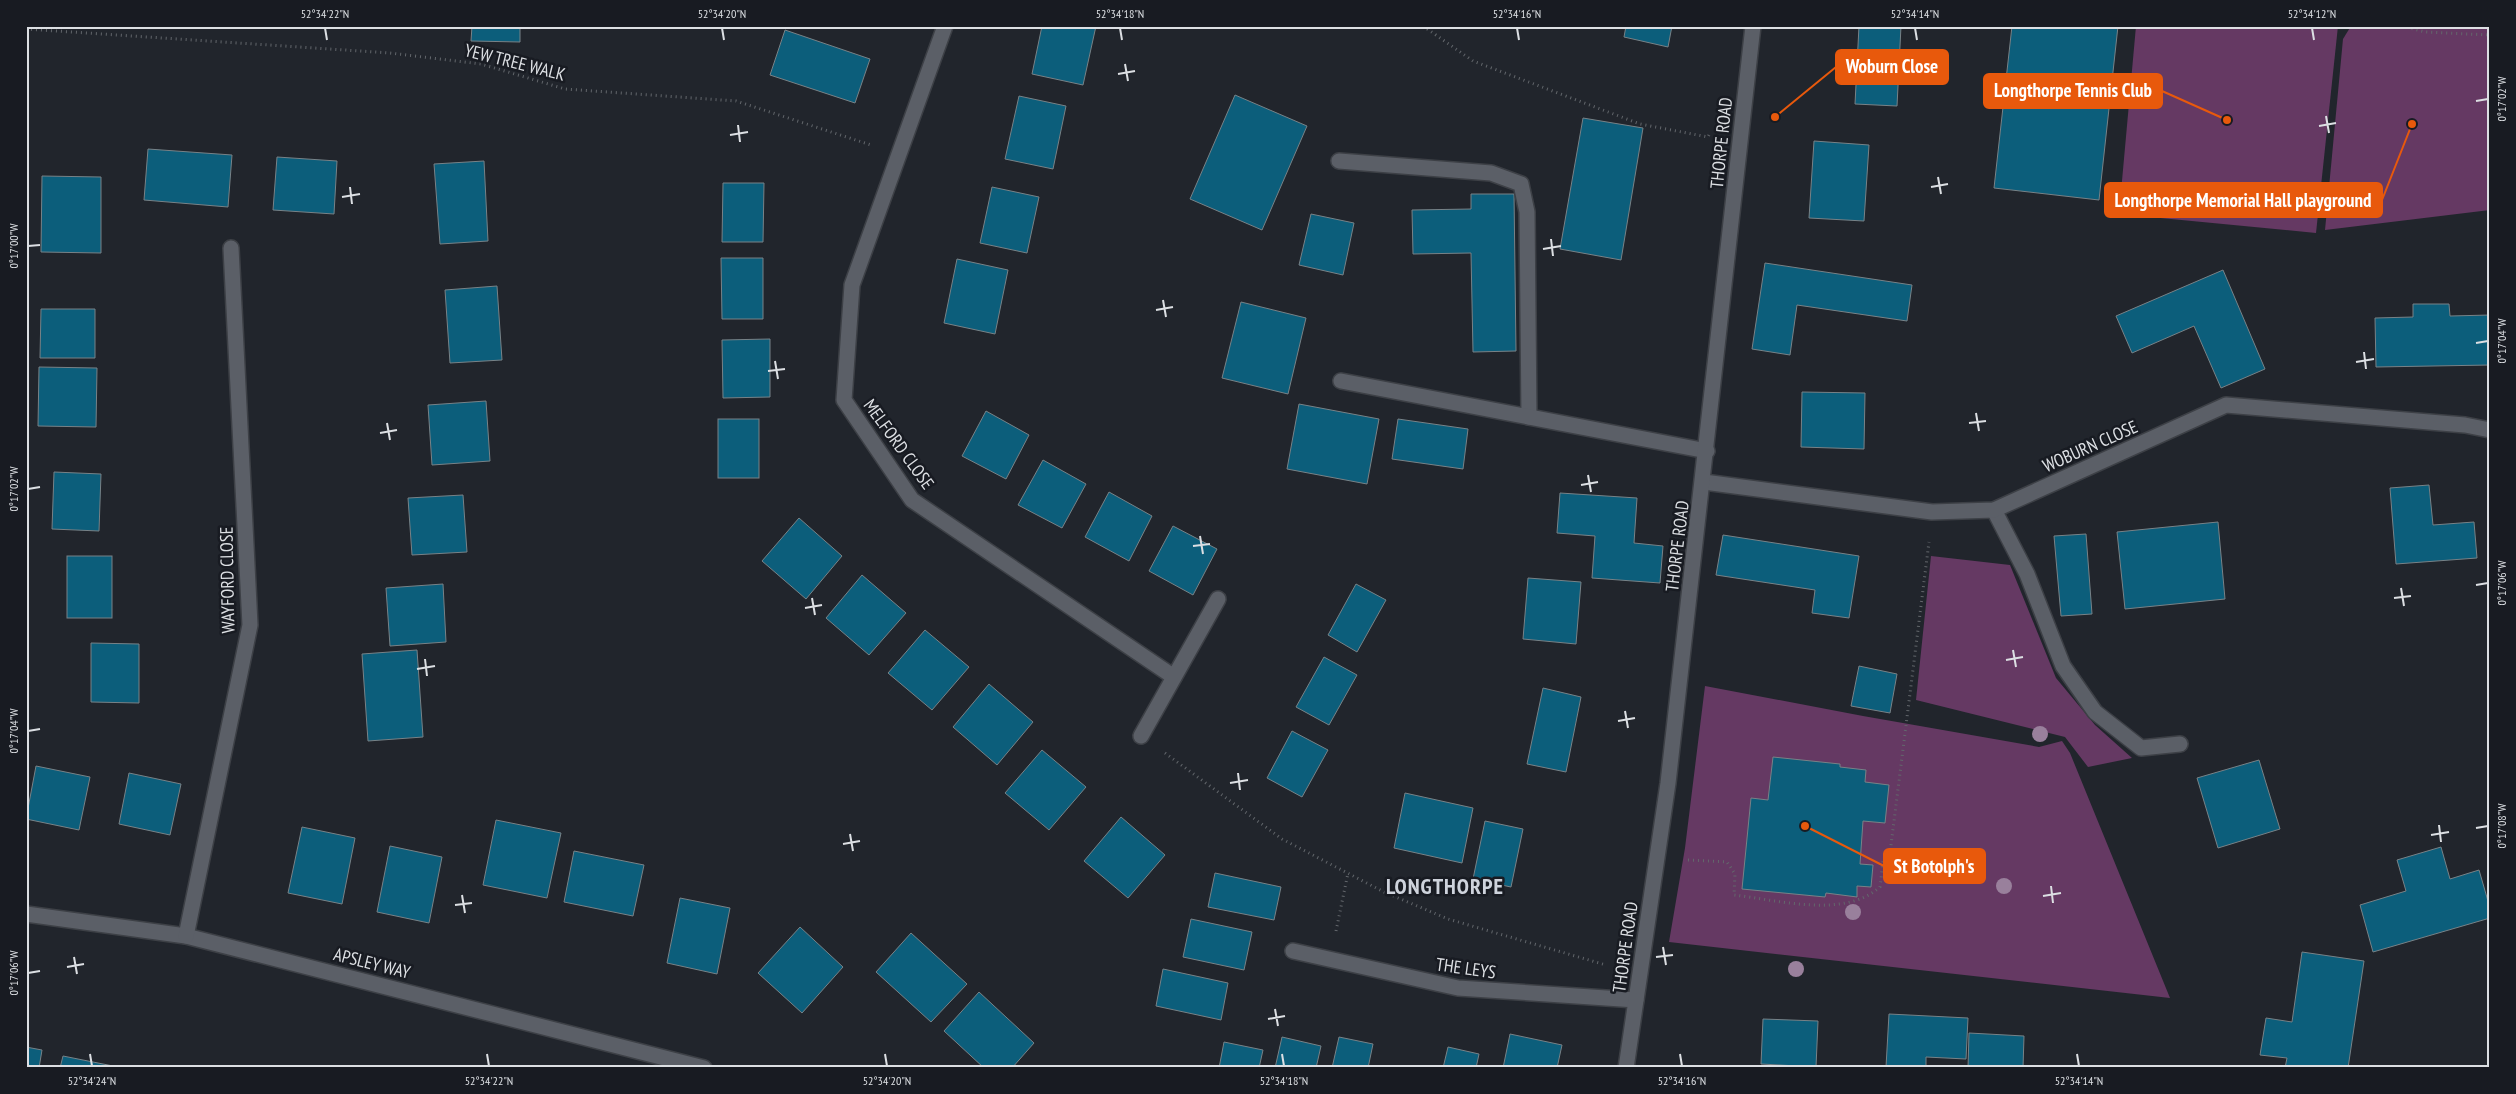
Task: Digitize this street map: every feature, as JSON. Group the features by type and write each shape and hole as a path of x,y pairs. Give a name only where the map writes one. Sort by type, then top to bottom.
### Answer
{"street":[{"name":"MELFORD CLOSE","path":"945,26 852,284 844,400 912,500 1174,677"},
{"name":"THORPE ROAD","path":"1626,1068 1668,783 1704,482 1753,26"},
{"path":"1339,161 1491,173 1521,184 1527,212 1529,417"},
{"name":"WAYFORD CLOSE","path":"186,936 250,625 231,248"},
{"path":"1341,382 1707,451"},
{"name":"WOBURN CLOSE","path":"1704,482 1932,512 1994,510 2226,405 2465,425 2490,430"},
{"path":"1994,510 2027,574 2063,666 2095,712 2141,748 2180,744"},
{"path":"1141,736 1218,599"},
{"name":"APSLEY WAY","path":"26,914 186,936 704,1068"},
{"name":"THE LEYS","path":"1293,952 1458,988 1636,1000"}],"path":[{"path":"1423,26 1472,61 1640,124 1708,137 1711,128"},
{"path":"2402,26 2425,32 2490,36"},
{"name":"YEW TREE WALK","path":"26,30 390,53 481,64 565,89 736,101 900,155"},
{"path":"1657,859 1727,862 1735,874 1734,895 1831,906 1871,895 1880,887 1883,861 1890,853 1932,512"},
{"path":"1141,736 1282,839 1384,892 1448,920 1603,965 1641,973"},
{"path":"1329,960 1348,873"}],"shaded area":[{"path":"2136,26 2338,26 2316,233 2119,214"},
{"path":"2351,26 2490,26 2490,210 2325,230 2343,39"},
{"path":"1931,556 2010,565 2056,678 2095,725 2132,758 2088,767 2065,737 1916,700"},
{"path":"1705,686 2039,747 2062,741 2070,753 2170,998 1669,942 1685,848"}],"building":[{"path":"472,26 520,26 520,42 471,41"},
{"path":"1042,26 1096,26 1083,85 1032,74"},
{"path":"1626,26 1672,26 1668,47 1624,37"},
{"path":"1859,26 1901,26 1897,106 1855,104"},
{"path":"2012,26 2118,26 2099,200 1994,188"},
{"path":"785,30 870,59 855,103 770,75"},
{"path":"1235,95 1307,126 1262,230 1190,199"},
{"path":"1019,96 1066,106 1053,169 1005,159"},
{"path":"1583,118 1643,128 1621,260 1560,249"},
{"path":"1814,141 1869,145 1864,221 1809,218"},
{"path":"148,149 232,155 228,207 144,200"},
{"path":"277,157 337,161 334,214 273,210"},
{"path":"484,161 488,241 440,244 434,164"},
{"path":"42,176 101,177 101,253 41,252"},
{"path":"723,183 764,183 763,242 722,242"},
{"path":"992,187 1039,197 1027,253 980,243"},
{"path":"1471,194 1514,194 1516,351 1473,352 1471,253 1413,254 1412,210 1471,209"},
{"path":"1311,214 1354,223 1343,275 1299,265"},
{"path":"721,258 763,258 763,319 722,319"},
{"path":"957,259 1008,270 995,334 944,323"},
{"path":"1765,263 1912,285 1907,321 1797,305 1790,355 1752,349"},
{"path":"2223,270 2265,369 2221,388 2194,326 2132,353 2116,316"},
{"path":"497,286 502,360 450,363 445,290"},
{"path":"1241,302 1306,318 1288,394 1222,378"},
{"path":"2413,304 2449,304 2450,316 2490,315 2490,365 2376,367 2375,318 2413,317"},
{"path":"41,309 95,309 95,358 40,358"},
{"path":"770,339 770,397 723,398 722,340"},
{"path":"39,367 97,368 96,427 38,426"},
{"path":"1802,392 1865,393 1864,449 1801,447"},
{"path":"486,401 490,461 432,465 428,405"},
{"path":"1299,404 1379,419 1367,484 1287,469"},
{"path":"986,411 1029,435 1006,479 962,456"},
{"path":"718,419 759,419 759,478 718,478"},
{"path":"1398,419 1468,429 1463,469 1392,459"},
{"path":"1043,460 1086,484 1062,528 1018,505"},
{"path":"54,472 101,474 99,531 52,529"},
{"path":"2429,485 2433,525 2474,522 2477,558 2396,564 2390,488"},
{"path":"1109,492 1152,516 1129,561 1085,537"},
{"path":"1560,493 1637,498 1634,543 1663,546 1660,583 1592,578 1595,536 1557,533"},
{"path":"463,495 467,552 412,555 408,498"},
{"path":"799,518 842,556 806,599 762,561"},
{"path":"2218,522 2225,599 2125,609 2117,532"},
{"path":"1173,526 1217,549 1193,595 1149,571"},
{"path":"2086,534 2092,614 2061,616 2054,536"},
{"path":"1723,535 1859,556 1849,618 1812,613 1815,590 1716,575"},
{"path":"67,556 112,556 112,618 67,618"},
{"path":"862,575 906,613 869,655 826,618"},
{"path":"1528,578 1581,582 1576,644 1523,639"},
{"path":"443,584 446,642 390,646 386,588"},
{"path":"1356,584 1386,600 1357,652 1328,635"},
{"path":"925,630 969,667 932,710 888,673"},
{"path":"91,643 139,644 139,703 91,702"},
{"path":"417,650 423,737 368,741 362,654"},
{"path":"1324,657 1357,675 1329,725 1296,707"},
{"path":"1859,666 1897,674 1890,713 1851,706"},
{"path":"989,684 1033,722 997,765 953,727"},
{"path":"1543,688 1581,697 1566,772 1527,764"},
{"path":"1292,731 1328,750 1302,797 1267,778"},
{"path":"1042,750 1086,787 1049,830 1005,793"},
{"path":"1773,757 1840,764 1840,767 1866,770 1865,782 1889,785 1885,823 1863,821 1860,864 1873,865 1871,887 1857,886 1857,897 1826,893 1825,897 1742,889 1751,798 1768,800"},
{"path":"2259,760 2280,829 2218,848 2197,778"},
{"path":"36,766 90,777 79,830 26,819"},
{"path":"129,773 181,784 170,835 119,824"},
{"path":"1405,793 1473,808 1462,863 1394,848"},
{"path":"1121,817 1165,855 1128,898 1084,861"},
{"path":"496,820 561,833 547,898 483,885"},
{"path":"1485,821 1523,829 1511,887 1473,879"},
{"path":"302,827 355,838 342,904 288,893"},
{"path":"390,846 442,857 429,923 377,912"},
{"path":"2441,847 2450,879 2479,870 2490,908 2490,918 2373,952 2360,905 2406,891 2397,860"},
{"path":"574,851 644,865 633,916 564,902"},
{"path":"1215,873 1281,887 1274,920 1208,907"},
{"path":"680,898 730,908 717,974 667,963"},
{"path":"1191,919 1252,932 1244,970 1183,957"},
{"path":"800,927 843,967 802,1013 758,973"},
{"path":"911,933 967,984 931,1022 876,972"},
{"path":"2302,952 2364,961 2348,1068 2285,1068 2287,1058 2260,1055 2266,1018 2292,1022"},
{"path":"1163,969 1228,983 1221,1020 1156,1006"},
{"path":"979,992 1034,1043 1012,1068 984,1068 944,1031"},
{"path":"1889,1014 1968,1018 1966,1059 1926,1057 1926,1068 1886,1067"},
{"path":"1763,1019 1818,1021 1816,1067 1761,1064"},
{"path":"1969,1033 2024,1036 2023,1068 1968,1068"},
{"path":"1510,1034 1562,1045 1557,1068 1503,1068"},
{"path":"1282,1037 1321,1046 1316,1068 1275,1068"},
{"path":"1339,1037 1373,1044 1368,1068 1332,1068"},
{"path":"1224,1042 1263,1050 1259,1068 1219,1068"},
{"path":"26,1047 42,1050 39,1068 26,1068"},
{"path":"1448,1047 1479,1054 1476,1068 1443,1068"},
{"path":"63,1056 113,1066 113,1068 60,1068"}],"place":[{"name":"Woburn Close","path":"1775,117"},
{"name":"Longthorpe Tennis Club","path":"2227,120"},
{"name":"Longthorpe Memorial Hall playground","path":"2412,124"},
{"name":"St Botolph's","path":"1805,826"}],"district":[{"name":"LONGTHORPE","path":"1445,886"}]}
